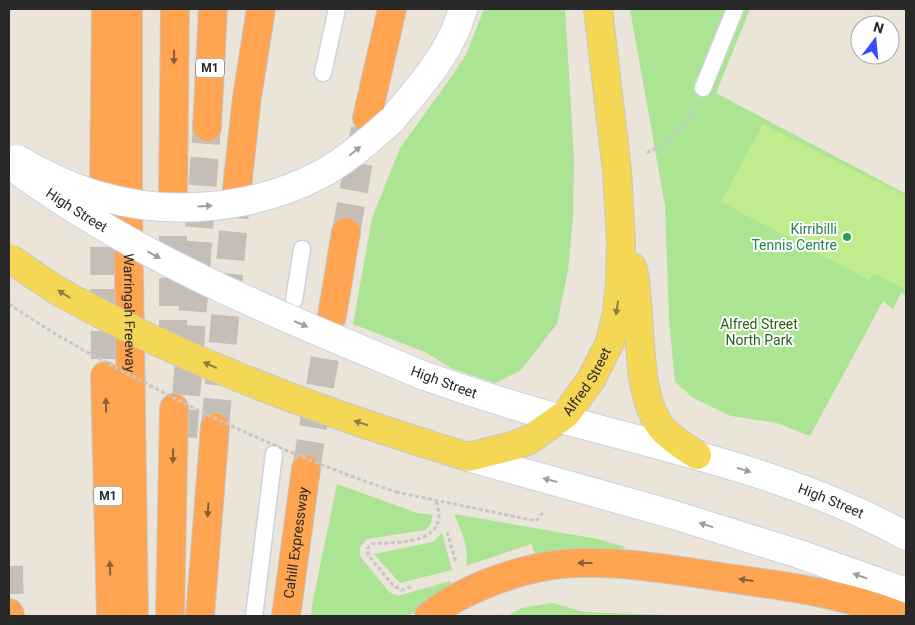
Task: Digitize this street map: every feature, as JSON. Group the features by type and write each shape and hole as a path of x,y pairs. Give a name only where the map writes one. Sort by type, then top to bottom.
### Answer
{"highway":[{"path":"104,185 106,9"},
{"name":"Warringah Freeway","path":"128,9 128,200 134,616"},
{"path":"173,194 174,9"},
{"name":"M1","path":"206,127 213,9"},
{"path":"237,188 247,97 261,9"},
{"path":"379,120 392,9"},
{"path":"332,316 346,232"},
{"name":"Warringah Freeway","path":"105,376 111,616"},
{"path":"170,616 174,408"},
{"path":"200,616 215,427"},
{"name":"Cahill Expressway","path":"286,616 306,469"},
{"path":"429,616 443,605 488,584 526,571 585,563 650,568 794,587 834,594 900,616"}],"main road":[{"path":"379,120 436,66 463,9"},
{"path":"598,9 617,170 622,242 633,269 639,314 641,359 650,407 660,426 669,435 698,455"},
{"name":"High Street","path":"9,155 74,187 100,196 156,206 187,207 217,205 263,198 321,174 343,161 379,120"},
{"name":"High Street","path":"9,164 32,181 118,236 186,272 251,303 422,375 476,394 561,419 698,455 785,483 845,507 906,536"},
{"name":"Alfred Street","path":"468,457 529,440 561,419 581,395 610,342 617,314 622,242"},
{"path":"9,258 68,297 165,345 258,386 352,420 468,457 671,514 799,554 906,592"}],"lane":[{"path":"330,9 323,73 337,9"},
{"path":"703,88 735,9"},
{"path":"294,300 302,249"},
{"path":"254,616 274,454"}],"path":[{"path":"642,156 672,139 693,116"},
{"path":"9,304 74,345 198,411 341,474 396,492 437,502 536,521 541,515"},
{"path":"418,585 401,590 393,585 368,555 367,549 372,544 423,538 431,534 439,518 437,502"},
{"path":"447,532 457,565"}],"green space":[{"path":"484,9 565,9 574,158 573,219 568,270 557,324 521,370 495,383 451,368 427,353 353,324 372,218 400,148 466,55"},
{"name":"Alfred Street North Park","path":"630,9 750,9 716,93 906,194 906,295 901,293 893,309 883,301 810,436 777,423 731,416 693,398 675,382 669,319 665,206"},
{"name":"Kirribilli Tennis Centre","path":"763,124 906,196 906,290 874,273 869,280 721,202"},
{"path":"337,484 417,513 433,515 430,525 425,530 367,539 360,547 360,556 389,592 398,596 450,581 452,586 408,616 311,616"},
{"path":"454,514 598,539 625,547 621,556 539,562 531,544 466,566 466,545"},
{"path":"442,533 452,570 400,583 374,554 433,542"},
{"path":"552,603 584,612 688,616 507,616 522,608"}],"tunnel":[{"path":"183,437 207,127"},
{"path":"346,232 365,129"},
{"path":"215,427 237,188"},
{"path":"173,194 173,345"},
{"path":"104,205 105,376"},
{"path":"306,469 332,316"},
{"path":"9,566 10,616"}],"place":[{"name":"Kirribilli Tennis Centre","path":"847,237"}]}
